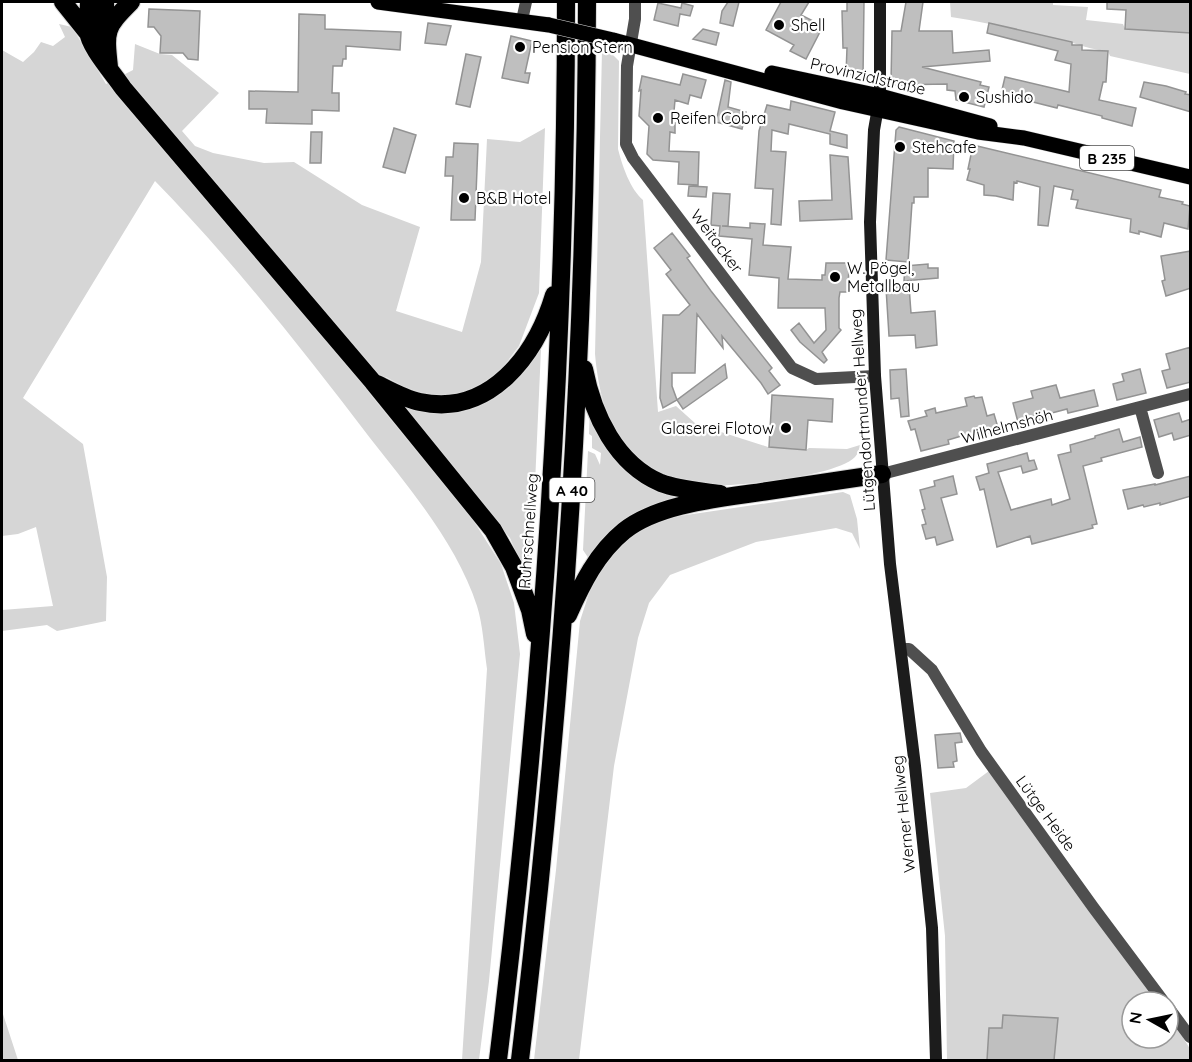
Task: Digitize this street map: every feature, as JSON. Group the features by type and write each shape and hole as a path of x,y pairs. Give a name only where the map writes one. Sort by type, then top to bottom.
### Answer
{"highway":[{"path":"63,2 97,33"},
{"path":"89,2 109,67 123,88 373,382 480,513 504,548 514,567 530,610 537,646 537,677"},
{"path":"97,33 105,2"},
{"path":"97,33 131,2"},
{"name":"Ruhrschnellweg","path":"498,1060 518,884 537,677 553,444 561,255 566,2"},
{"name":"A 40","path":"520,1060 547,816 561,652 579,329 587,2"},
{"path":"373,382 412,400 444,404 472,399 497,386 518,365 537,336 553,299 561,255"},
{"path":"579,329 583,365 591,395 607,432 626,459 643,473 676,488 734,496"},
{"path":"561,652 565,624 579,590 593,566 612,542 634,524 657,513 734,496 882,474"}],"main road":[{"name":"Provinzialstraße","path":"378,2 549,25 700,62 843,102 879,102 978,132 1024,138 1191,177"},
{"name":"Lütgendortmunder Hellweg","path":"880,2 879,102 874,130 870,222 875,376 890,564"},
{"name":"Werner Hellweg","path":"890,564 932,928 936,1060"}],"street":[{"path":"522,20 526,2"},
{"name":"Weitacker","path":"635,2 627,66 626,144 633,158 792,368 816,379 875,376"},
{"name":"Wilhelmshöh","path":"882,474 1191,394"},
{"path":"1140,407 1158,473"},
{"name":"Lütge Heide","path":"901,648 909,649 932,669 981,751 1155,990"},
{"path":"1180,1023 1191,1037"}],"shaded area":[{"path":"950,2 1053,2 1053,5 1088,7 1086,20 1123,24 1125,29 1190,33 1190,74 1110,56 1108,51 951,17"},
{"path":"59,24 72,27 106,84 133,70 135,44 160,54 172,55 219,93 182,131 195,146 213,153 264,163 294,162 362,205 420,227 396,311 462,332 481,262 487,139 520,142 545,128 539,293 519,346 494,379 467,392 443,397 417,394 386,377 370,394 473,520 501,564 514,603 520,654 489,981 479,1060 462,1060 487,669 477,606 445,539 416,497 267,306 155,181 23,398 83,444 107,577 106,621 57,631 47,625 2,631 2,610 53,606 36,527 18,534 2,536 2,50 23,62 41,42 53,46 65,37"},
{"path":"602,51 611,53 619,61 618,149 630,183 643,200 658,412 676,406 696,424 768,447 806,450 809,448 847,449 860,445 856,456 844,464 782,480 736,485 693,484 650,469 626,449 619,438 604,403 595,354"},
{"path":"538,349 541,349 530,596 523,569 510,538 398,405 442,413 461,411 479,405 495,396 510,383 525,368"},
{"path":"590,404 602,436 688,497 589,559 583,550 588,451 595,454 600,465 601,453 592,448 592,436 589,434"},
{"path":"843,492 850,495 857,519 860,549 852,533 836,528 756,542 670,575 649,603 638,638 614,766 579,1060 534,1060 556,870 580,621 590,590 607,558 629,536 659,519"},
{"path":"989,771 1152,990 1120,990 1120,1050 1180,1050 1180,1032 1190,1049 1190,1060 947,1060 945,936 930,793 966,788"},
{"path":"2,1011 18,1060 2,1060"}],"building":[{"path":"728,2 739,2 733,26 720,23 722,11"},
{"path":"781,2 809,2 801,15 823,26 806,59 790,51 794,45 766,30"},
{"path":"847,2 864,2 863,77 846,74 847,48 843,48 842,11 847,11"},
{"path":"906,2 923,2 919,31 952,31 953,53 989,50 990,61 922,67 981,82 980,85 989,87 984,107 956,100 955,91 947,90 947,84 893,85 891,82 892,31 901,31"},
{"path":"1107,2 1191,2 1191,33 1125,29 1126,10 1107,9"},
{"path":"658,3 681,8 682,3 693,6 690,16 680,14 678,26 654,20"},
{"path":"149,9 200,11 198,60 188,59 183,53 160,53 161,36 154,27 148,27"},
{"path":"299,14 325,15 325,29 401,32 400,50 346,46 346,59 343,59 342,66 333,66 332,93 339,93 339,111 312,110 312,124 266,123 267,109 249,109 249,91 298,92"},
{"path":"428,23 451,26 446,45 425,43"},
{"path":"989,23 1072,42 1072,45 1082,45 1082,50 1108,51 1106,82 1103,82 1099,100 1136,108 1132,126 1058,105 1057,108 1001,94 1005,77 1069,92 1071,64 1055,60 1058,51 987,33"},
{"path":"703,29 719,33 716,45 693,39"},
{"path":"511,36 532,41 525,73 530,73 528,83 502,78"},
{"path":"466,54 481,57 470,107 456,104"},
{"path":"683,74 706,80 701,98 690,95 688,104 675,100 673,123 675,123 675,133 670,132 669,151 699,152 698,185 678,184 679,162 653,160 647,154 649,126 639,116 641,90 639,91 642,76 680,85"},
{"path":"725,80 731,82 728,107 746,112 742,129 716,122"},
{"path":"1144,82 1166,86 1191,95 1191,112 1140,97"},
{"path":"791,101 835,112 830,131 847,135 847,148 830,144 830,134 789,124 788,134 772,130 771,151 786,152 781,225 771,224 773,189 755,188 759,131 767,105 790,110"},
{"path":"899,127 954,141 953,169 928,168 928,197 914,197 908,262 886,260 896,130"},
{"path":"394,128 416,135 405,173 383,167"},
{"path":"311,132 322,132 321,163 310,163"},
{"name":"B&B Hotel","path":"454,143 478,144 475,220 451,220 453,176 445,176 446,157 453,157"},
{"path":"973,145 1161,190 1159,197 1183,202 1182,204 1190,206 1188,229 1164,223 1161,237 1139,231 1139,234 1130,232 1131,219 1076,208 1078,200 1071,199 1073,190 1054,186 1048,226 1038,225 1040,187 1014,182 1013,200 984,195 984,185 967,180"},
{"path":"830,155 848,157 852,219 800,221 799,201 832,200"},
{"path":"689,186 707,187 706,197 688,196"},
{"path":"713,193 730,194 728,226 722,226 750,228 750,223 765,224 763,245 791,247 788,279 822,280 826,263 849,263 848,292 840,292 839,298 839,328 841,330 822,352 827,360 824,363 800,342 791,330 799,323 814,343 826,330 825,308 778,308 779,278 749,275 752,239 719,236 720,226 711,225"},
{"path":"672,233 690,256 687,258 711,291 772,368 769,371 780,385 768,394 722,336 723,348 697,314 695,373 672,373 672,386 677,400 663,408 660,398 663,315 679,315 690,305 666,274 671,270 654,248"},
{"path":"1191,251 1191,288 1166,296 1162,281 1165,280 1161,256"},
{"path":"928,264 928,268 938,268 938,278 904,281 905,266"},
{"path":"909,286 911,313 935,311 937,345 916,348 915,335 889,336 886,288"},
{"path":"1191,347 1191,382 1167,388 1162,371 1170,369 1166,354"},
{"path":"725,364 727,378 683,409 677,400"},
{"path":"906,369 909,416 901,417 899,398 891,399 890,370"},
{"path":"1140,369 1146,393 1117,400 1113,384 1124,381 1122,374"},
{"path":"1056,385 1060,398 1094,390 1098,406 1068,413 1067,409 1048,414 1049,418 1019,426 1013,403 1033,398 1031,391"},
{"name":"Glaserei Flotow","path":"772,395 833,399 832,422 808,420 806,450 769,447"},
{"path":"974,396 975,398 982,397 987,416 994,414 999,431 969,438 968,434 948,440 949,444 921,451 915,429 911,430 908,421 927,416 925,411 935,408 936,413 967,406 965,398"},
{"path":"1179,413 1182,422 1191,419 1191,435 1174,440 1172,433 1159,437 1154,420"},
{"path":"1119,429 1123,442 1140,437 1142,447 1101,458 1102,461 1083,466 1097,524 1092,525 1093,528 1032,544 1030,536 997,547 984,489 980,490 976,477 989,473 987,464 1027,453 1029,461 1034,460 1037,469 1023,473 1021,466 998,472 1011,510 1051,499 1052,505 1070,499 1058,455 1071,452 1070,445"},
{"path":"953,476 957,494 941,498 953,540 937,545 935,537 926,539 922,525 926,524 922,510 925,509 920,490 935,486 934,481"},
{"path":"1191,476 1191,496 1160,505 1160,503 1144,507 1143,505 1128,509 1123,490"},
{"path":"960,733 962,742 955,743 957,761 953,762 954,767 938,768 935,735"},
{"path":"1003,1015 1058,1018 1054,1060 987,1060 989,1028 1002,1028"}],"place":[{"name":"Shell","path":"779,25"},
{"name":"Pension Stern","path":"520,47"},
{"name":"Sushido","path":"964,97"},
{"name":"Reifen Cobra","path":"658,118"},
{"name":"Stehcafe","path":"900,147"},
{"name":"B&B Hotel","path":"464,198"},
{"name":"W. Pögel, Metallbau","path":"835,277"},
{"name":"Glaserei Flotow","path":"786,428"}]}
